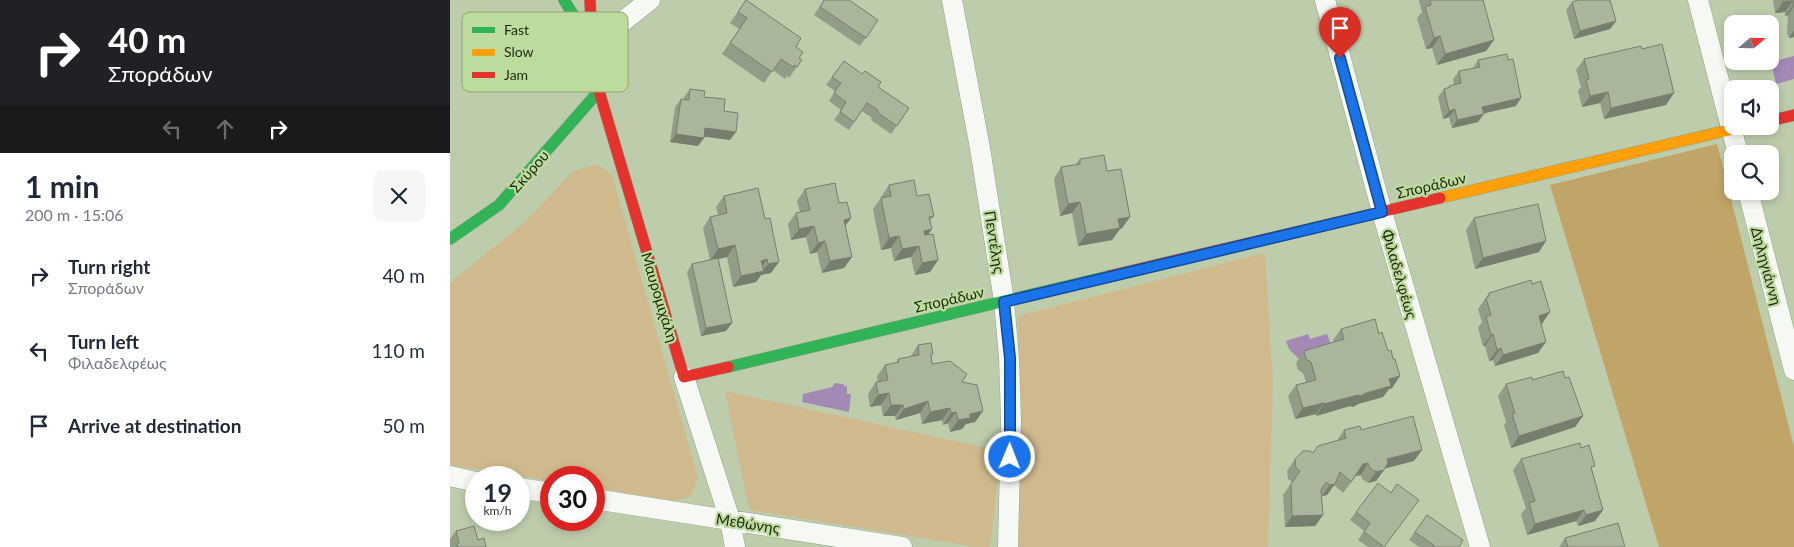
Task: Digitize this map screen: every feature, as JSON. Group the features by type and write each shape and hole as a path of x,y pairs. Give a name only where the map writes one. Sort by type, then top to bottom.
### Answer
{"street":[{"name":"Μαυρομιχάλη","path":"564,0 571,12"},
{"path":"628,17 650,0"},
{"name":"Πεντέλης","path":"952,0 980,148 1004,302 1010,358 1008,547"},
{"name":"Φιλαδελφέως","path":"1325,0 1382,212 1480,547"},
{"path":"1698,0 1724,81"},
{"name":"Σκύρου","path":"450,240 499,205 597,92"},
{"name":"Μαυρομιχάλη","path":"598,92 684,377 730,520 735,547"},
{"path":"1779,118 1794,115"},
{"name":"Σποράδων","path":"684,377 1724,132"},
{"name":"Δηληγιάννη","path":"1750,200 1794,370"},
{"path":"450,476 465,479"},
{"name":"Μεθώνης","path":"605,501 902,547"}],"shaded area":[{"path":"1794,56 1794,79 1779,83 1779,80 1775,80 1773,70 1779,70 1779,60"},
{"path":"1717,144 1724,172 1724,200 1731,200 1794,447 1794,547 1659,547 1550,185"},
{"path":"597,164 612,175 698,478 691,496 675,501 605,490 605,466 540,466 540,479 530,478 530,466 465,467 450,465 450,283 526,221 573,171"},
{"path":"1265,253 1273,382 1268,547 1019,547 1021,426 1018,316"},
{"path":"1308,334 1310,339 1327,334 1330,342 1326,352 1300,360 1289,349 1286,341"},
{"path":"835,383 847,386 847,394 851,394 849,412 802,402 803,394 832,387"},
{"path":"725,391 1001,451 990,547 977,547 749,510"}],"building":[{"path":"746,0 801,38 796,47 803,52 799,58 802,60 797,67 794,65 793,67 781,59 772,72 730,43 747,18 738,12"},
{"path":"824,0 849,0 878,20 866,38 820,7"},
{"path":"1430,0 1483,0 1494,40 1445,54 1440,36 1434,38 1425,7 1431,5"},
{"path":"1578,0 1610,0 1616,21 1580,31 1572,2"},
{"path":"1783,0 1794,0 1794,5 1793,1 1783,2"},
{"path":"1662,44 1674,93 1611,108 1608,92 1590,96 1586,80 1589,79 1584,59 1641,46 1642,49"},
{"path":"1507,54 1508,60 1513,59 1521,98 1482,107 1484,114 1457,120 1455,109 1449,111 1444,89 1461,83 1459,71 1480,67 1478,60"},
{"path":"844,61 862,74 865,71 881,82 878,87 909,108 897,126 867,103 854,122 840,112 846,102 834,93 841,83 832,77"},
{"path":"690,89 705,91 704,97 725,99 724,111 738,113 736,132 705,128 704,138 676,134 681,99 689,100"},
{"path":"1104,155 1107,171 1121,169 1130,217 1118,219 1120,228 1086,234 1080,202 1068,204 1061,167 1080,164 1080,159"},
{"path":"914,180 917,196 929,194 934,216 929,217 932,229 924,231 925,235 933,234 938,260 922,263 919,246 902,249 899,236 889,238 881,198 891,196 889,185"},
{"path":"835,183 839,203 847,202 851,218 844,220 852,257 830,261 825,241 818,243 814,226 799,229 796,213 810,210 805,189"},
{"path":"758,188 765,219 770,218 779,262 768,264 767,259 761,261 764,271 741,276 735,245 718,249 710,217 727,213 724,196"},
{"path":"1538,204 1546,241 1483,258 1474,218"},
{"path":"718,258 732,323 706,328 692,264"},
{"path":"1531,280 1532,284 1541,281 1550,312 1539,316 1546,342 1503,355 1501,348 1497,350 1493,334 1491,335 1486,317 1491,315 1486,298 1489,296 1489,293"},
{"path":"1375,319 1379,334 1382,332 1388,351 1391,350 1393,359 1395,359 1400,376 1389,379 1391,386 1361,396 1358,395 1303,408 1296,385 1316,380 1311,362 1306,359 1304,351 1344,339 1341,329"},
{"path":"931,343 932,364 950,361 967,374 962,382 977,385 983,411 970,414 970,418 958,420 956,412 951,413 950,408 930,412 928,401 904,409 903,405 891,405 889,393 878,395 876,382 888,380 885,365 899,362 898,359 919,355 918,345"},
{"path":"1563,371 1565,378 1569,377 1583,416 1519,436 1512,414 1515,413 1506,384 1532,377 1532,380"},
{"path":"1413,416 1422,450 1387,459 1388,463 1384,470 1376,472 1370,468 1368,463 1363,464 1351,482 1340,472 1335,484 1330,485 1326,482 1321,490 1323,515 1292,516 1291,484 1300,471 1296,468 1295,459 1303,451 1313,453 1318,446 1346,438 1344,430 1360,426 1361,430"},
{"path":"1580,443 1581,448 1589,445 1595,466 1591,467 1603,510 1586,515 1584,510 1535,524 1529,503 1535,501 1521,459"},
{"path":"1378,483 1391,493 1397,484 1419,500 1384,547 1364,532 1370,523 1356,512"},
{"path":"1427,515 1463,540 1459,547 1434,547 1415,532"},
{"path":"1618,523 1625,547 1568,547 1565,538"},
{"path":"465,528 465,531 475,531 478,540 484,538 486,547 458,547 456,531"}],"traffic: fast":[{"path":"564,0 571,12"},
{"path":"450,239 499,205 598,92"},
{"path":"728,367 1109,276"}],"traffic: slow":[{"path":"1440,198 1724,131"}],"traffic: jam":[{"path":"590,0 591,12"},
{"path":"599,92 684,377 728,367"},
{"path":"1779,119 1794,115"},
{"path":"1109,276 1440,198"}],"route":[{"path":"1010,457 1010,358 1004,302 1382,212 1340,58"}]}
